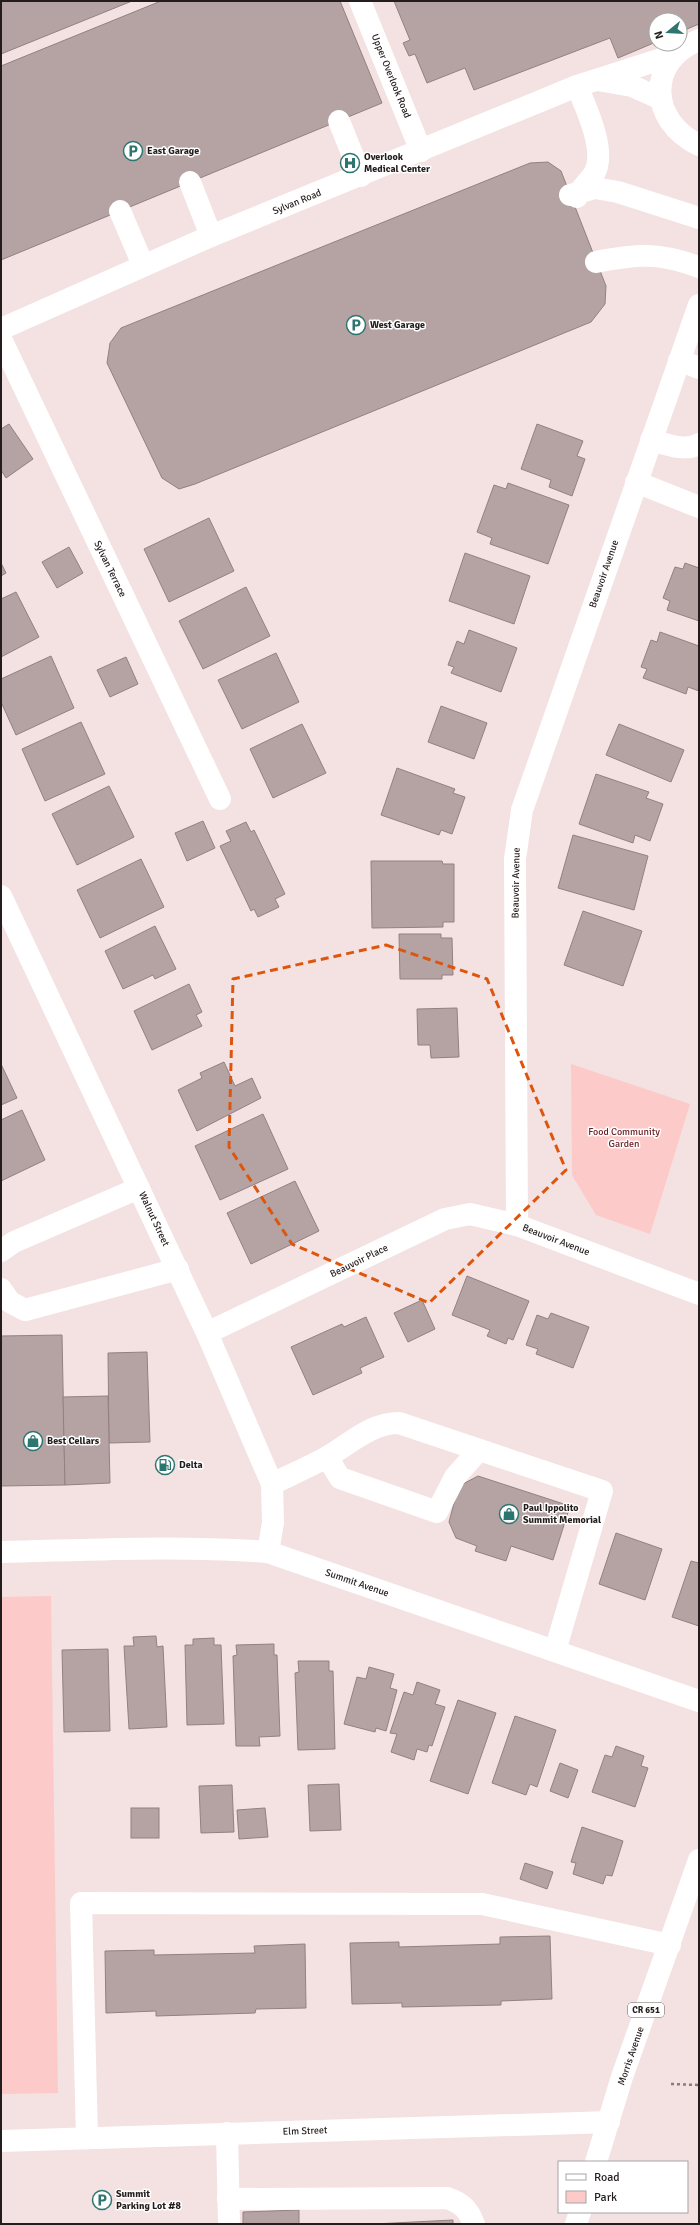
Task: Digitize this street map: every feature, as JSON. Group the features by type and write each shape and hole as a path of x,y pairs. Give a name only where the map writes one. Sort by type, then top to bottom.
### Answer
{"street":[{"name":"Upper Overlook Road","path":"360,1 421,151"},
{"path":"699,40 688,44 674,55 665,71 661,84 663,108 671,125 685,138 699,145"},
{"name":"Sylvan Road","path":"1,329 210,236 361,176 586,83 674,55"},
{"path":"661,98 632,86 586,83 598,157 595,172 572,199 595,188 618,192 699,218"},
{"path":"339,121 361,176"},
{"path":"190,182 210,236"},
{"path":"120,211 143,265"},
{"path":"596,262 626,256 653,254 699,267"},
{"name":"Beauvoir Avenue","path":"699,305 531,780 522,810 517,836 515,859 517,1225 699,1294"},
{"name":"Sylvan Terrace","path":"1,339 220,799"},
{"path":"679,360 699,368"},
{"path":"651,440 679,447 694,447 699,444"},
{"path":"636,482 699,507"},
{"name":"Walnut Street","path":"1,896 178,1269 272,1484 273,1523 268,1552"},
{"path":"1,1251 14,1242 139,1188"},
{"name":"Beauvoir Place","path":"207,1333 445,1219 470,1214 517,1225"},
{"path":"1,1289 10,1302 25,1310 178,1269"},
{"path":"272,1484 327,1457 374,1428 387,1423 399,1423 602,1491 555,1651"},
{"path":"327,1457 340,1478 437,1512 455,1477 479,1450"},
{"name":"Summit Avenue","path":"1,1552 228,1548 268,1552 699,1702"},
{"name":"Morris Avenue","path":"596,2161 622,2077 699,1860"},
{"path":"87,2138 81,1903 482,1904 670,1945"},
{"name":"Elm Street","path":"1,2141 609,2122"},
{"path":"226,2133 229,2224"},
{"path":"228,2199 447,2198 460,2202 470,2212 474,2224"},
{"path":"576,2224 580,2213"}],"path":[{"path":"671,2084 699,2085"}],"highlighted area":[{"path":"386,945 487,979 566,1170 429,1303 292,1244 229,1147 233,979"}],"green space":[{"name":"Food Community Garden","path":"571,1064 690,1104 650,1234 596,1215 572,1175"},
{"path":"51,1596 58,2093 1,2094 1,1597"}],"building":[{"path":"1,1 132,1 1,54"},
{"name":"East Garage","path":"161,1 340,1 382,103 1,260 1,66"},
{"path":"394,1 699,1 699,24 688,29 688,12 648,12 648,45 618,58 610,38 474,90 465,68 427,83 415,54 409,56 403,43 410,40"},
{"name":"West Garage","path":"548,162 561,171 606,286 605,304 591,322 195,484 179,489 162,478 107,363 110,343 121,328 530,163"},
{"path":"9,424 33,459 6,478 1,470 1,429"},
{"path":"537,424 583,441 577,456 585,459 572,496 549,487 551,480 521,469"},
{"path":"508,483 569,505 548,564 490,544 492,538 477,532 494,485 506,489"},
{"path":"209,518 234,571 169,602 144,549"},
{"path":"69,547 83,573 57,588 42,562"},
{"path":"465,553 530,576 514,624 449,601"},
{"path":"1,563 6,573 1,576"},
{"path":"685,563 699,568 699,621 667,610 670,601 663,598 675,567 683,569"},
{"path":"246,587 270,636 203,669 179,621"},
{"path":"16,592 39,637 1,657 1,599"},
{"path":"469,630 517,648 501,692 451,673 454,667 448,665 457,641 464,644"},
{"path":"660,632 699,646 699,691 688,687 686,694 643,678 647,669 641,667 651,640 657,642"},
{"path":"276,653 299,702 242,729 218,680"},
{"path":"51,656 74,708 16,735 1,702 1,679"},
{"path":"126,657 138,684 110,697 97,670"},
{"path":"441,706 487,723 474,759 428,742"},
{"path":"81,722 105,774 45,801 22,749"},
{"path":"302,724 326,773 273,798 250,749"},
{"path":"619,724 684,750 671,782 606,755"},
{"path":"397,768 455,789 453,793 465,797 452,834 441,830 439,835 381,815"},
{"path":"596,774 649,792 646,798 663,804 650,841 635,835 633,843 579,824"},
{"path":"109,786 134,837 77,865 52,814"},
{"path":"203,821 215,848 187,861 175,833"},
{"path":"246,822 251,832 254,830 285,894 275,899 279,907 258,917 254,909 251,911 220,846 231,841 226,831"},
{"path":"573,835 648,856 634,910 558,888"},
{"path":"141,859 164,907 100,938 77,890"},
{"path":"371,861 442,861 443,864 454,864 454,922 443,922 443,927 372,928"},
{"path":"583,911 642,931 623,986 564,965"},
{"path":"155,926 176,969 155,979 153,975 123,989 105,951"},
{"path":"399,934 441,934 441,938 452,938 453,975 442,975 442,979 400,979"},
{"path":"189,984 202,1012 196,1015 202,1026 152,1050 134,1011"},
{"path":"457,1008 459,1057 431,1058 430,1045 418,1045 417,1009"},
{"path":"224,1062 235,1086 252,1078 261,1098 197,1131 178,1090 202,1078 200,1073"},
{"path":"1,1064 17,1098 1,1105"},
{"path":"22,1110 45,1160 1,1181 1,1120"},
{"path":"263,1114 288,1169 220,1200 195,1146"},
{"path":"295,1181 319,1231 251,1264 227,1213"},
{"path":"467,1276 529,1301 513,1340 508,1338 506,1344 487,1336 490,1330 452,1315"},
{"path":"422,1300 435,1329 408,1342 394,1313"},
{"path":"551,1313 589,1327 573,1368 536,1354 538,1349 526,1345 537,1315 548,1319"},
{"path":"366,1317 384,1357 360,1368 362,1373 313,1395 291,1347 342,1324 344,1327"},
{"name":"Best Cellars","path":"62,1335 65,1485 1,1486 1,1336"},
{"path":"147,1352 150,1442 109,1443 108,1353"},
{"path":"108,1396 110,1483 65,1485 63,1397"},
{"name":"Paul Ippolito Summit Memorial","path":"478,1476 570,1506 553,1560 511,1546 506,1561 475,1551 477,1546 456,1538 449,1522 457,1492 461,1485"},
{"path":"616,1533 662,1549 645,1600 599,1584"},
{"path":"691,1561 699,1563 699,1626 672,1617"},
{"path":"156,1636 157,1647 163,1646 167,1727 129,1729 124,1646 134,1646 133,1637"},
{"path":"214,1638 214,1645 221,1645 224,1724 187,1725 185,1645 193,1645 193,1639"},
{"path":"274,1644 274,1655 277,1655 280,1736 259,1737 260,1746 236,1746 233,1656 237,1655 236,1645"},
{"path":"108,1649 110,1731 64,1732 62,1650"},
{"path":"298,1661 329,1661 329,1671 333,1671 335,1749 298,1750 295,1673 299,1672"},
{"path":"369,1667 394,1674 390,1688 397,1690 386,1731 376,1728 375,1732 344,1724 357,1677 366,1679"},
{"path":"417,1682 440,1690 435,1704 445,1707 432,1746 429,1745 427,1752 417,1749 414,1760 391,1752 397,1734 390,1733 404,1692 413,1695"},
{"path":"458,1700 496,1713 468,1794 430,1781"},
{"path":"515,1716 556,1730 537,1787 530,1784 526,1795 492,1783"},
{"path":"616,1746 644,1756 641,1766 648,1768 635,1807 592,1792 605,1755 612,1757"},
{"path":"560,1763 578,1770 568,1798 550,1791"},
{"path":"339,1784 341,1830 310,1831 308,1785"},
{"path":"232,1785 234,1832 201,1833 199,1786"},
{"path":"131,1808 159,1808 159,1838 131,1838"},
{"path":"265,1808 268,1837 239,1839 237,1810"},
{"path":"582,1827 623,1841 612,1876 606,1875 603,1884 573,1874 576,1863 571,1862"},
{"path":"525,1863 553,1872 547,1889 520,1879"},
{"path":"550,1936 552,1999 501,2001 501,2005 402,2007 402,2003 352,2004 350,1943 399,1942 399,1947 500,1944 500,1937"},
{"path":"305,1944 306,2008 256,2009 255,2013 156,2016 156,2011 106,2013 105,1951 154,1950 154,1955 255,1953 254,1946"},
{"path":"299,2210 299,2224 243,2224 243,2212"},
{"path":"453,2220 453,2224 374,2224"}],"place":[{"name":"East Garage","path":"133,151"},
{"name":"Overlook Medical Center","path":"350,163"},
{"name":"West Garage","path":"356,325"},
{"name":"Best Cellars","path":"33,1441"},
{"name":"Delta","path":"165,1465"},
{"name":"Paul Ippolito Summit Memorial","path":"509,1514"},
{"name":"Summit Parking Lot #8","path":"102,2200"}]}
